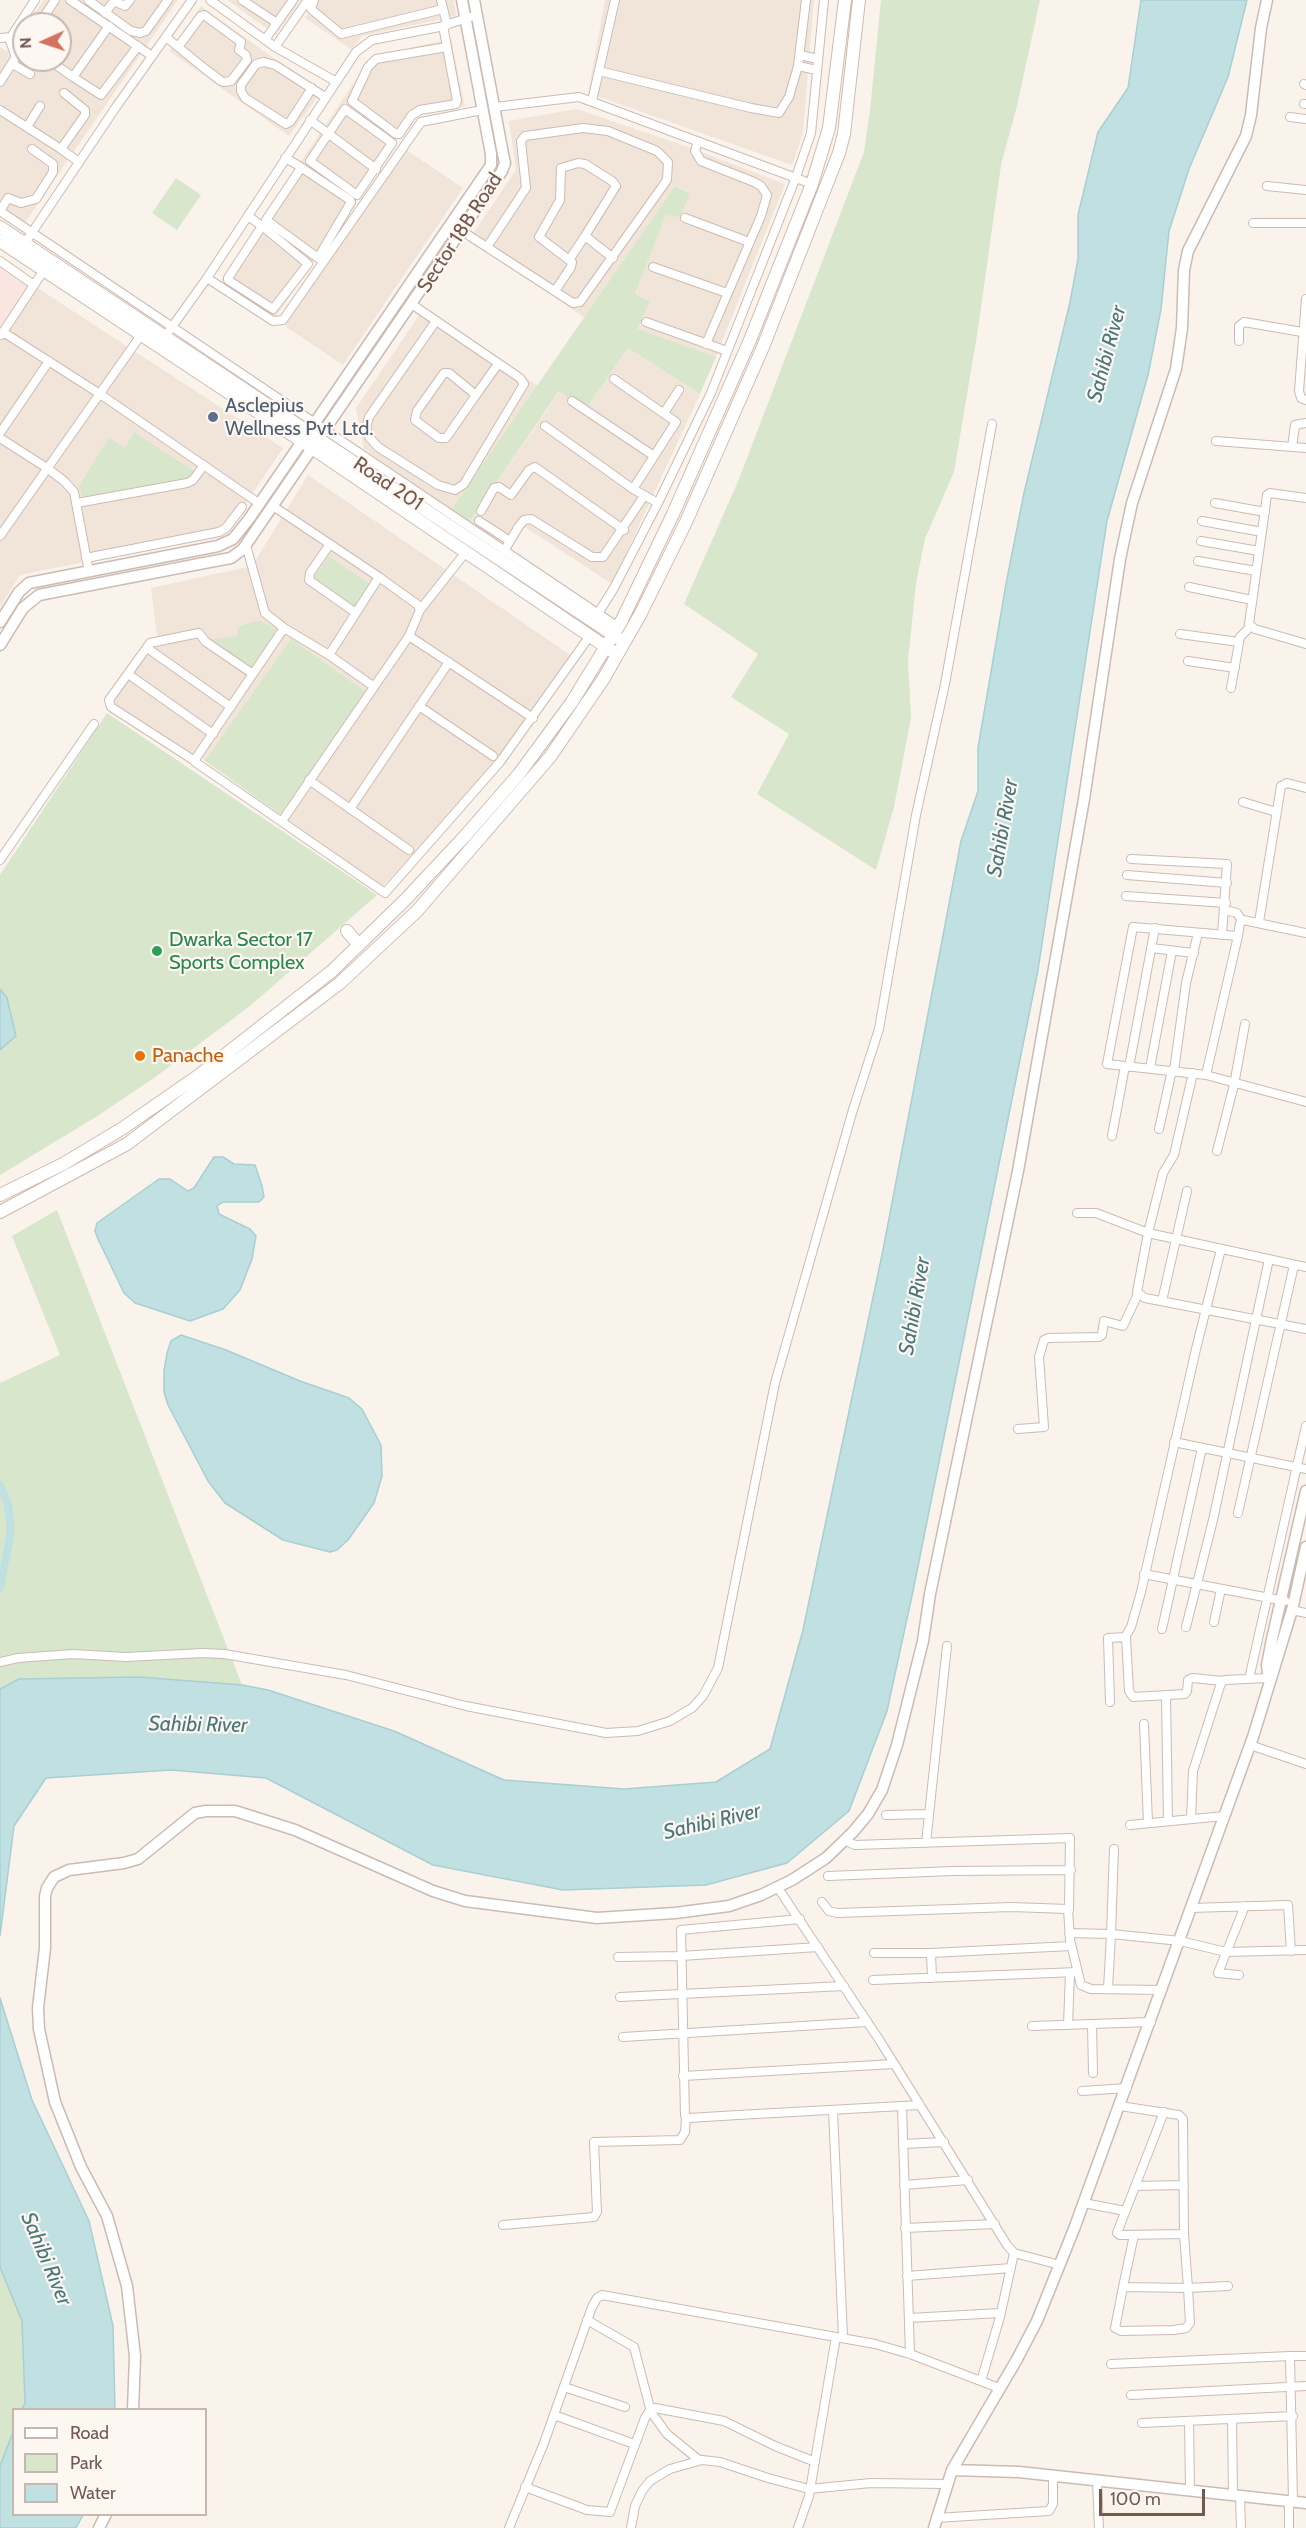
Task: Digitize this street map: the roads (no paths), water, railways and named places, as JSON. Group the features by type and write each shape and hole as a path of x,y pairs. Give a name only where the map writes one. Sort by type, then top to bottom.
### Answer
{"main road":[{"path":"0,1196 63,1164 123,1128 260,1028 332,971 406,899 519,774 572,702 616,631 673,514 750,340 812,184 829,128 845,0"},
{"path":"0,1212 127,1144 340,983 417,910 477,845 550,758 625,643 686,522 763,347 839,153 844,134 859,0"},
{"name":"Road 201","path":"0,227 29,238 168,331 314,436 465,553 618,656"},
{"name":"Road 201","path":"0,241 141,335 314,436 596,617 616,631 625,643"},
{"path":"347,931 359,945"}],"street":[{"path":"5,38 35,0"},
{"path":"70,0 152,56"},
{"path":"88,0 99,3 105,12 131,31 140,33 146,31 166,4 154,0"},
{"path":"105,12 114,1 125,6 130,0"},
{"path":"32,149 53,164 53,172 33,201 21,203 4,195 0,211 29,238 192,0"},
{"path":"210,0 265,40 335,81"},
{"path":"265,40 293,0"},
{"path":"275,46 308,0"},
{"path":"314,0 310,9 341,34 442,5 456,104 420,110 412,115 399,134 396,134 352,101 368,67 376,59 447,47"},
{"name":"Sector 18B Road","path":"314,436 415,276 491,165 462,0"},
{"name":"Sector 18B Road","path":"314,436 427,284 502,171 505,163 474,0"},
{"path":"592,102 615,0"},
{"path":"599,71 773,114 779,113 784,108 798,66 806,0"},
{"path":"314,436 504,551 596,617 614,588 658,503 711,393 796,177 811,132 824,0"},
{"path":"133,2408 135,2356 128,2286 106,2216 81,2167 55,2102 39,2029 38,2008 45,1956 45,1896 47,1887 54,1877 69,1870 138,1859 192,1815 220,1810 243,1813 295,1830 434,1891 479,1904 575,1916 623,1917 675,1914 729,1906 778,1888 813,1867 844,1840 868,1814 879,1797 890,1770 923,1641 930,1594 1018,1171 1084,799 1127,528 1140,472 1176,369 1182,328 1184,270 1188,251 1246,136 1251,115 1261,28 1268,0"},
{"path":"246,1 277,23"},
{"path":"166,37 178,47 224,82 231,81 247,60 246,55 239,50 241,42 204,15 178,47"},
{"path":"168,331 207,278 356,52 372,40 445,25 477,15"},
{"path":"73,76 109,26"},
{"path":"67,72 101,95 138,46"},
{"path":"800,55 818,58"},
{"path":"312,88 290,122 286,124 245,98 241,85 256,64 264,62 275,65 312,88 325,97"},
{"path":"0,82 12,64"},
{"path":"798,66 817,70"},
{"path":"26,72 30,74"},
{"path":"61,150 85,112 84,106 64,93"},
{"path":"495,107 572,97 592,102 812,184"},
{"path":"27,127 40,106"},
{"path":"347,109 392,141 376,168 357,195 312,164 311,158 342,111 347,109"},
{"path":"0,110 79,162"},
{"path":"207,278 273,321 283,320 417,126 427,120 482,110"},
{"path":"1290,117 1306,119"},
{"path":"310,120 376,168"},
{"path":"462,231 573,303 580,302 667,180 668,162 657,151 608,131 563,130 523,137 521,141 526,188 488,247"},
{"path":"698,141 695,151 701,161 754,182 765,191 767,200 706,344"},
{"path":"285,158 301,168 351,202 318,258 266,220 301,168"},
{"path":"555,291 572,264 540,239 539,235 560,200 561,168 578,163 585,164 616,186 569,260"},
{"path":"1267,186 1306,190"},
{"path":"248,216 262,226 308,264 273,309 228,280 262,226"},
{"path":"685,218 749,242"},
{"path":"1253,223 1306,223"},
{"path":"585,236 613,258"},
{"path":"0,261 34,285"},
{"path":"653,267 727,293"},
{"path":"44,270 2,334 100,394 260,504"},
{"path":"415,276 427,284"},
{"path":"1306,299 1299,391 1301,398 1306,400"},
{"path":"413,304 523,381 523,388 460,488 455,490 443,488 378,447 369,437 367,420 436,321"},
{"path":"646,322 727,351"},
{"path":"1239,341 1239,326 1244,322 1302,332"},
{"path":"0,536 141,335"},
{"path":"0,433 48,361"},
{"path":"476,395 449,373 444,373 417,411 415,420 439,438 446,438 498,364"},
{"path":"614,379 675,420 676,424 633,489"},
{"path":"664,413 679,390"},
{"path":"572,401 654,456"},
{"path":"1292,447 1295,425 1306,423"},
{"path":"0,1662 18,1658 73,1654 126,1657 224,1654 346,1675 466,1706 606,1733 638,1731 670,1721 692,1708 703,1696 718,1668 774,1383 852,1113 879,1029 916,815 945,684 992,424"},
{"path":"545,426 633,489 658,503"},
{"path":"0,622 4,606 29,583 226,543 237,536 314,436"},
{"path":"0,645 23,608 39,595 231,558 246,544 273,506 314,436"},
{"path":"0,438 47,468 69,486 77,503 89,572"},
{"path":"1215,441 1306,448"},
{"path":"77,503 187,483 193,480 204,465"},
{"path":"481,510 494,488 499,487 511,495 529,470 535,467 624,530"},
{"path":"1250,627 1256,571 1269,493 1306,498"},
{"path":"504,551 522,522 533,519 592,557 600,558 607,554 644,496"},
{"path":"1215,503 1265,512"},
{"path":"273,506 379,577 418,605 420,610"},
{"path":"86,558 219,531 226,528 242,507"},
{"path":"479,521 510,541"},
{"path":"1202,521 1262,532"},
{"path":"1201,541 1259,551"},
{"path":"246,544 263,611 284,628 329,655 373,686"},
{"path":"330,544 310,573 309,580 356,613"},
{"path":"282,821 409,636 420,610 465,553"},
{"path":"1198,561 1256,571"},
{"path":"329,655 379,577"},
{"path":"1189,586 1252,600"},
{"path":"1231,688 1239,642 1244,631 1250,627"},
{"path":"1250,627 1306,644"},
{"path":"195,761 284,628"},
{"path":"253,674 206,642 199,633 153,642 109,700 109,706 195,761 385,893 462,807 533,718 589,637"},
{"path":"1180,634 1239,642"},
{"path":"409,636 533,718"},
{"path":"147,648 231,707"},
{"path":"1188,661 1235,668"},
{"path":"350,809 449,662"},
{"path":"128,675 213,734"},
{"path":"419,706 493,756"},
{"path":"0,860 94,724"},
{"path":"309,780 409,850"},
{"path":"1259,922 1282,784 1287,783 1306,788"},
{"path":"1244,802 1276,812"},
{"path":"1131,859 1228,866 1222,935"},
{"path":"1126,875 1227,883"},
{"path":"1126,896 1226,907 1237,913 1242,921 1206,1075"},
{"path":"1242,921 1259,922 1306,933"},
{"path":"1238,936 1134,926 1106,1061 1108,1065 1206,1075 1306,1102"},
{"path":"1112,1136 1155,928"},
{"path":"1159,1129 1173,1071 1186,983 1198,933"},
{"path":"1151,948 1194,953"},
{"path":"1150,1068 1172,951"},
{"path":"1216,1151 1235,1083 1245,1024"},
{"path":"1018,1429 1044,1427 1039,1357 1044,1339 1099,1337 1102,1335 1102,1322 1104,1321 1123,1326 1138,1294 1148,1233 1164,1173 1175,1150 1193,1073"},
{"path":"1162,1301 1187,1191"},
{"path":"1077,1214 1096,1214 1148,1233 1306,1267"},
{"path":"1221,1250 1131,1627 1125,1637 1131,1695 1135,1698 1186,1693 1188,1680 1192,1678 1223,1681 1269,1680"},
{"path":"1186,1627 1198,1584 1269,1259"},
{"path":"1238,1513 1294,1264"},
{"path":"1138,1294 1145,1298 1306,1329"},
{"path":"1249,1679 1301,1468 1306,1425"},
{"path":"1174,1443 1301,1468"},
{"path":"1162,1629 1202,1448"},
{"path":"1269,1680 1267,1665 1306,1491"},
{"path":"1053,2476 1053,2504 1049,2511 935,2523 952,2470 1016,2361 1037,2321 1060,2265 1151,2022 1250,1745 1293,1606 1306,1547"},
{"path":"1144,1574 1281,1600 1306,1613"},
{"path":"1214,1622 1221,1589"},
{"path":"1110,1702 1107,1640 1108,1638 1125,1637"},
{"path":"926,1844 947,1646"},
{"path":"1191,1819 1193,1771 1220,1684 1223,1681"},
{"path":"1166,1695 1168,1821"},
{"path":"1144,1724 1148,1823"},
{"path":"1250,1745 1306,1764"},
{"path":"886,1815 929,1814"},
{"path":"1130,1825 1224,1816"},
{"path":"844,1840 855,1845 1070,1838 1069,1933 1073,1973 1068,2025"},
{"path":"1108,1989 1114,1849"},
{"path":"828,1876 953,1871 1071,1870"},
{"path":"778,1888 944,2142 1006,2245 1014,2253 1060,2265"},
{"path":"822,1902 829,1911 837,1913 1011,1907 1069,1910"},
{"path":"1191,1908 1288,1905 1291,1951"},
{"path":"1239,1975 1219,1973 1245,1906"},
{"path":"503,2225 594,2217 597,2212 594,2142 680,2140 685,2132 682,1929 800,1919"},
{"path":"1069,1933 1110,1934 1180,1941 1226,1952 1306,1950"},
{"path":"873,1953 931,1953 1071,1946"},
{"path":"618,1957 681,1956 818,1947"},
{"path":"931,1953 932,1978"},
{"path":"1073,1973 1083,1986 1162,1990"},
{"path":"873,1980 1073,1973"},
{"path":"620,1997 844,1986"},
{"path":"623,2037 867,2022"},
{"path":"1032,2026 1151,2022"},
{"path":"1092,2024 1093,2073"},
{"path":"683,2076 894,2064"},
{"path":"1082,2091 1126,2088"},
{"path":"686,2117 920,2105"},
{"path":"902,2106 910,2354"},
{"path":"1120,2106 1179,2115 1183,2119 1185,2234 1190,2323 1188,2327 1121,2331 1116,2329 1115,2324 1134,2235"},
{"path":"798,2528 809,2489 839,2337 833,2110"},
{"path":"1164,2112 1118,2234 1185,2234"},
{"path":"903,2144 944,2142"},
{"path":"904,2185 968,2180"},
{"path":"1135,2186 1184,2185"},
{"path":"1083,2204 1125,2211"},
{"path":"905,2228 995,2224"},
{"path":"981,2381 1014,2253"},
{"path":"907,2276 1011,2268"},
{"path":"1123,2287 1228,2286"},
{"path":"509,2528 554,2415 587,2320 595,2301 605,2295 839,2337 910,2354 999,2388"},
{"path":"909,2318 1000,2313"},
{"path":"587,2320 622,2338 635,2349 650,2410 667,2434 699,2460"},
{"path":"1289,2528 1293,2416 1290,2356"},
{"path":"1111,2364 1306,2356"},
{"path":"1131,2395 1306,2386"},
{"path":"564,2387 625,2407"},
{"path":"650,2410 665,2408 724,2421 775,2446 813,2460"},
{"path":"525,2487 588,2510 610,2512 634,2444 650,2410"},
{"path":"554,2415 634,2444"},
{"path":"1142,2423 1293,2416"},
{"path":"1232,2419 1241,2528"},
{"path":"1189,2421 1190,2489"},
{"path":"631,2528 635,2506 650,2481 670,2469 699,2460 720,2462 809,2489 871,2483 946,2484"},
{"path":"952,2470 1019,2472 1306,2502"},
{"path":"1097,2481 1099,2528"}],"water":[{"name":"Sahibi River","path":"1141,0 1247,0 1228,77 1189,169 1169,231 1161,309 1148,375 1107,521 1038,970 913,1591 887,1711 849,1811 787,1863 706,1885 563,1890 433,1865 266,1778 171,1770 46,1778 14,1826 0,1936 0,1689 19,1679 139,1677 242,1685 268,1690 394,1731 504,1780 624,1789 716,1782 770,1749 803,1630 883,1250 961,841 978,791 978,748 1006,584 1024,493 1070,302 1078,259 1078,215 1098,132 1128,88"},
{"path":"0,989 7,998 16,1036 0,1050"},
{"path":"214,1157 223,1157 234,1164 255,1165 262,1186 264,1197 259,1202 223,1202 217,1206 219,1214 250,1229 256,1236 252,1259 240,1290 223,1309 190,1321 135,1303 124,1293 98,1239 95,1231 97,1223 159,1179 170,1179 188,1191 194,1188"},
{"path":"181,1335 349,1398 362,1409 381,1445 382,1476 374,1503 348,1540 337,1550 330,1552 283,1540 225,1503 208,1481 168,1405 164,1392 167,1353 171,1341"},
{"name":"Sahibi River","path":"0,1998 32,2100 89,2221 113,2326 115,2408 22,2408 25,2403 22,2321 0,2267"},
{"path":"12,2435 12,2516 82,2516 76,2528 0,2528 0,2466"}],"waterway":[{"path":"0,1485 8,1505 10,1520 10,1537 0,1588"}],"place":[{"name":"Asclepius Wellness Pvt. Ltd.","path":"213,417"},
{"name":"Dwarka Sector 17 Sports Complex","path":"157,951"},
{"name":"Panache","path":"140,1056"}]}
